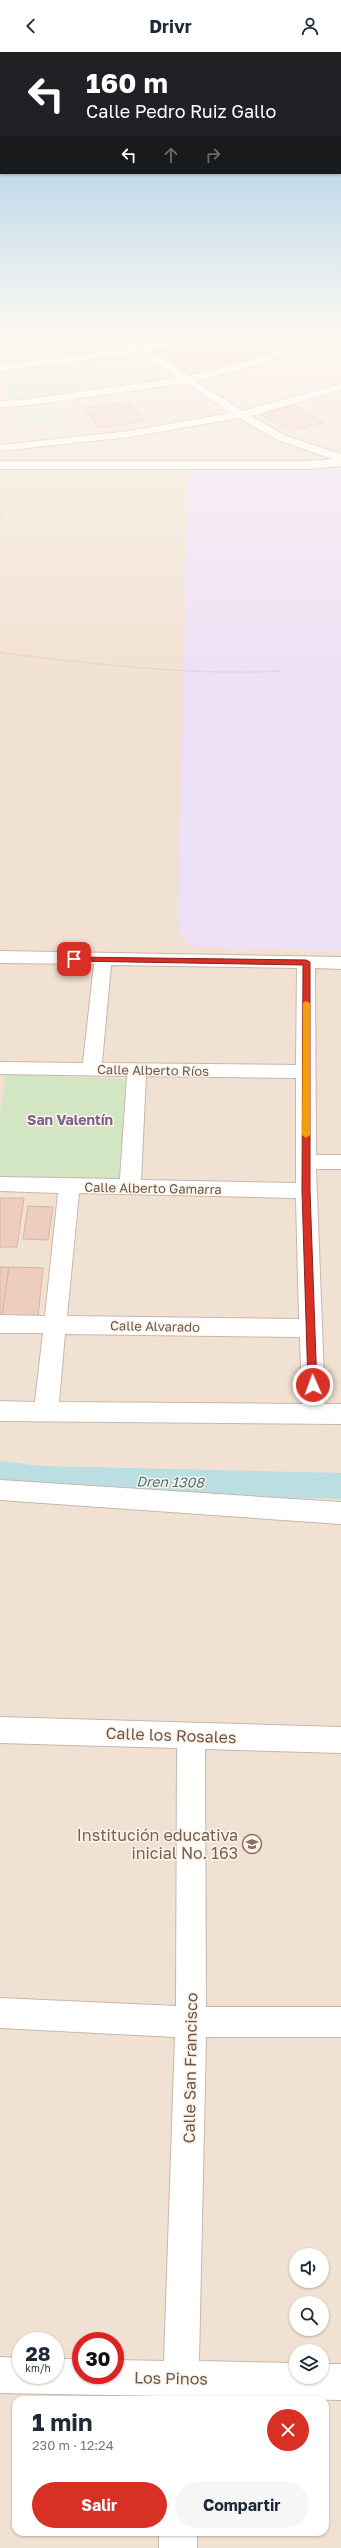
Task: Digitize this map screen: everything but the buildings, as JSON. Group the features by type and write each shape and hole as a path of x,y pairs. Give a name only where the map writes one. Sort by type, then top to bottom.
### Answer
{"street":[{"path":"310,448 341,458"},
{"path":"328,448 341,452"},
{"path":"0,465 309,466 341,462"},
{"path":"0,957 341,963"},
{"path":"92,1069 103,960"},
{"path":"306,962 306,1191 314,1414"},
{"name":"Calle Alberto Ríos","path":"0,1068 306,1072"},
{"path":"130,1187 137,1070"},
{"path":"306,1162 341,1162"},
{"name":"Calle Alberto Gamarra","path":"0,1184 306,1191"},
{"path":"46,1412 69,1186"},
{"name":"Calle Alvarado","path":"0,1324 311,1328"},
{"path":"0,1411 341,1414"},
{"path":"0,1490 341,1513"},
{"name":"Calle los Rosales","path":"0,1730 341,1740"},
{"name":"Calle San Francisco","path":"181,2389 191,2022 191,1736"},
{"path":"0,2013 191,2022 341,2022"},
{"name":"Los Pinos","path":"0,2375 181,2389 341,2382"},
{"path":"178,2536 178,2548"}],"path":[{"path":"0,509 2,521 0,524"},
{"path":"0,653 164,671 242,673 281,671"}],"shaded area":[{"path":"0,448 341,448 341,2548 0,2548"},
{"path":"341,467 341,950 192,947 179,932 178,915 188,468"}],"green space":[{"path":"6,1074 126,1079 120,1179 0,1177 0,1114"}],"waterway":[{"name":"Dren 1308","path":"0,1474 41,1479 341,1486"}],"slow traffic":[{"path":"306,1003 306,1135"}],"place":[{"name":"Institución educativa inicial No. 163","path":"252,1844"}],"district":[{"name":"San Valentín","path":"70,1120"}],"route":[{"path":"74,959 306,962 306,1191 313,1385"}]}
